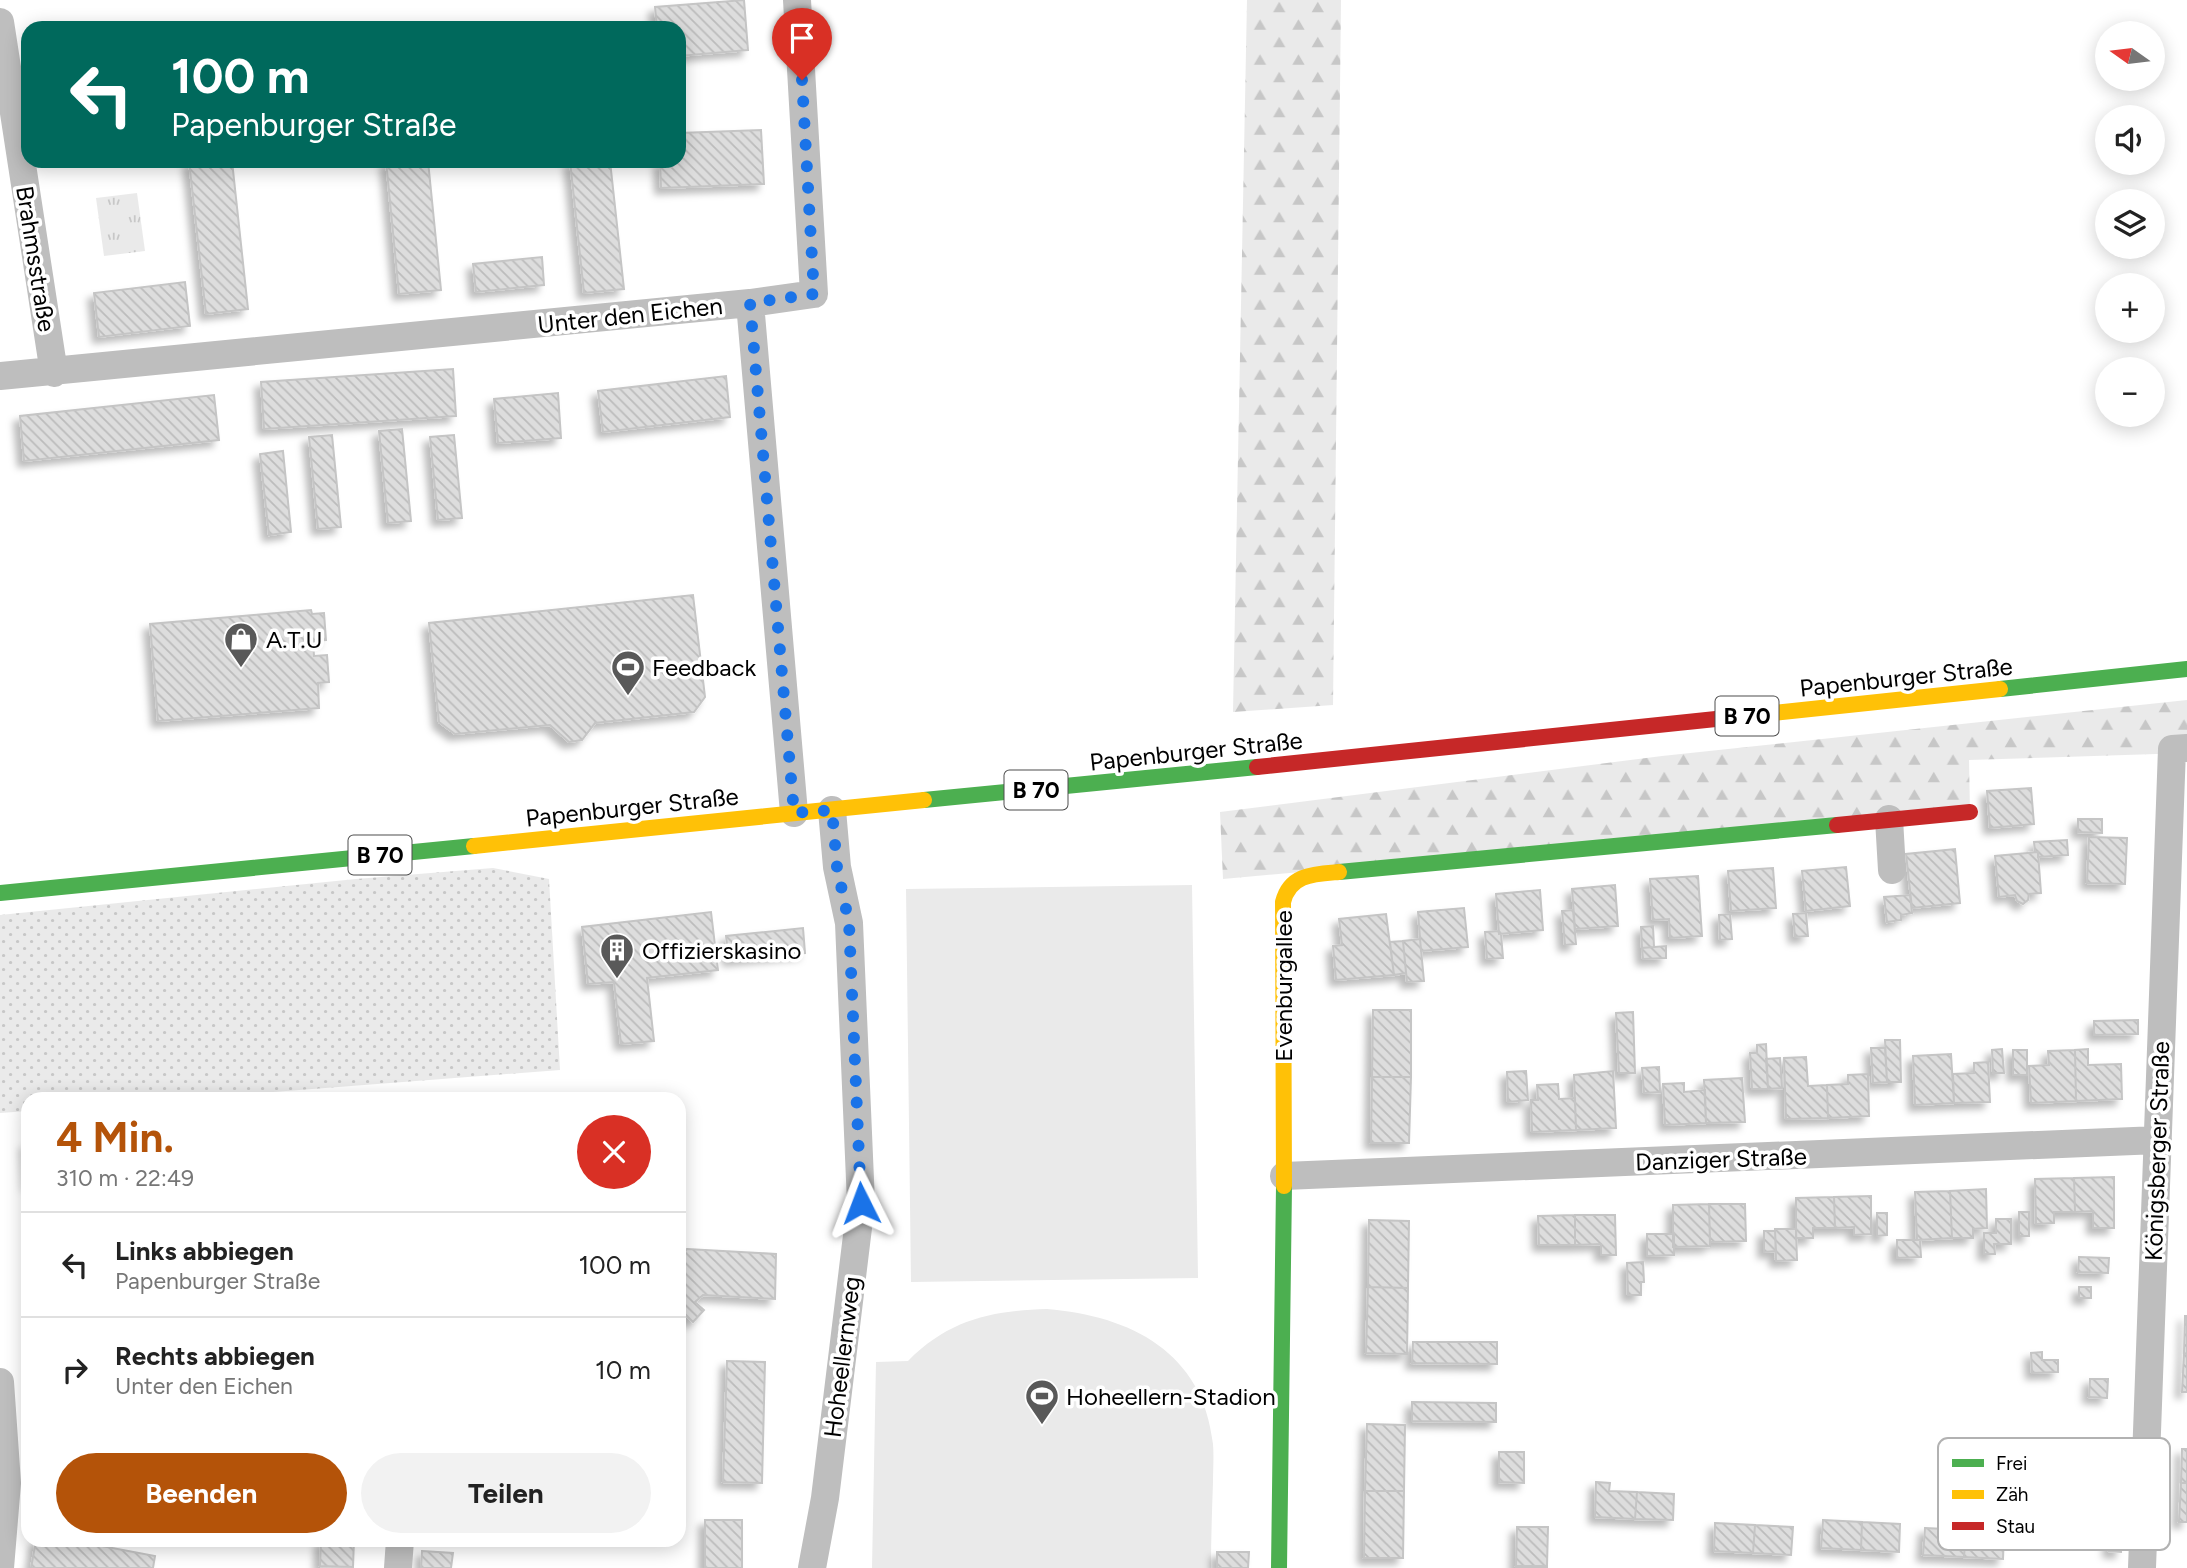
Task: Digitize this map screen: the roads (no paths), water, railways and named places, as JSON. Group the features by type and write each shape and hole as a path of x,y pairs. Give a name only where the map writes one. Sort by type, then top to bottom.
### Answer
{"main road":[{"name":"Papenburger Straße","path":"0,893 1293,764 2187,669"},
{"name":"Evenburgallee","path":"1279,1568 1284,1176 1282,909 1283,896 1289,885 1297,878 1308,875 1970,812"}],"street":[{"path":"750,303 814,294 797,0"},
{"name":"Brahmsstraße","path":"0,22 21,158"},
{"name":"Brahmsstraße","path":"22,168 54,373"},
{"name":"Unter den Eichen","path":"0,376 54,373 750,303 794,813"},
{"name":"Königsberger Straße","path":"2147,1438 2172,749 2187,748"},
{"name":"Hoheellernweg","path":"812,1568 825,1498 861,1203 849,923 837,867 832,810"},
{"path":"1889,819 1892,870"},
{"name":"Danziger Straße","path":"1284,1176 2158,1140"},
{"path":"0,1382 7,1483 0,1568"},
{"path":"398,1568 400,1547"},
{"name":"Königsberger Straße","path":"2142,1568 2143,1550"}],"place":[{"name":"A.T.U","path":"241,669"},
{"name":"Feedback","path":"628,697"},
{"name":"Offizierskasino","path":"617,980"},
{"name":"Hoheellern-Stadion","path":"1042,1426"}]}
